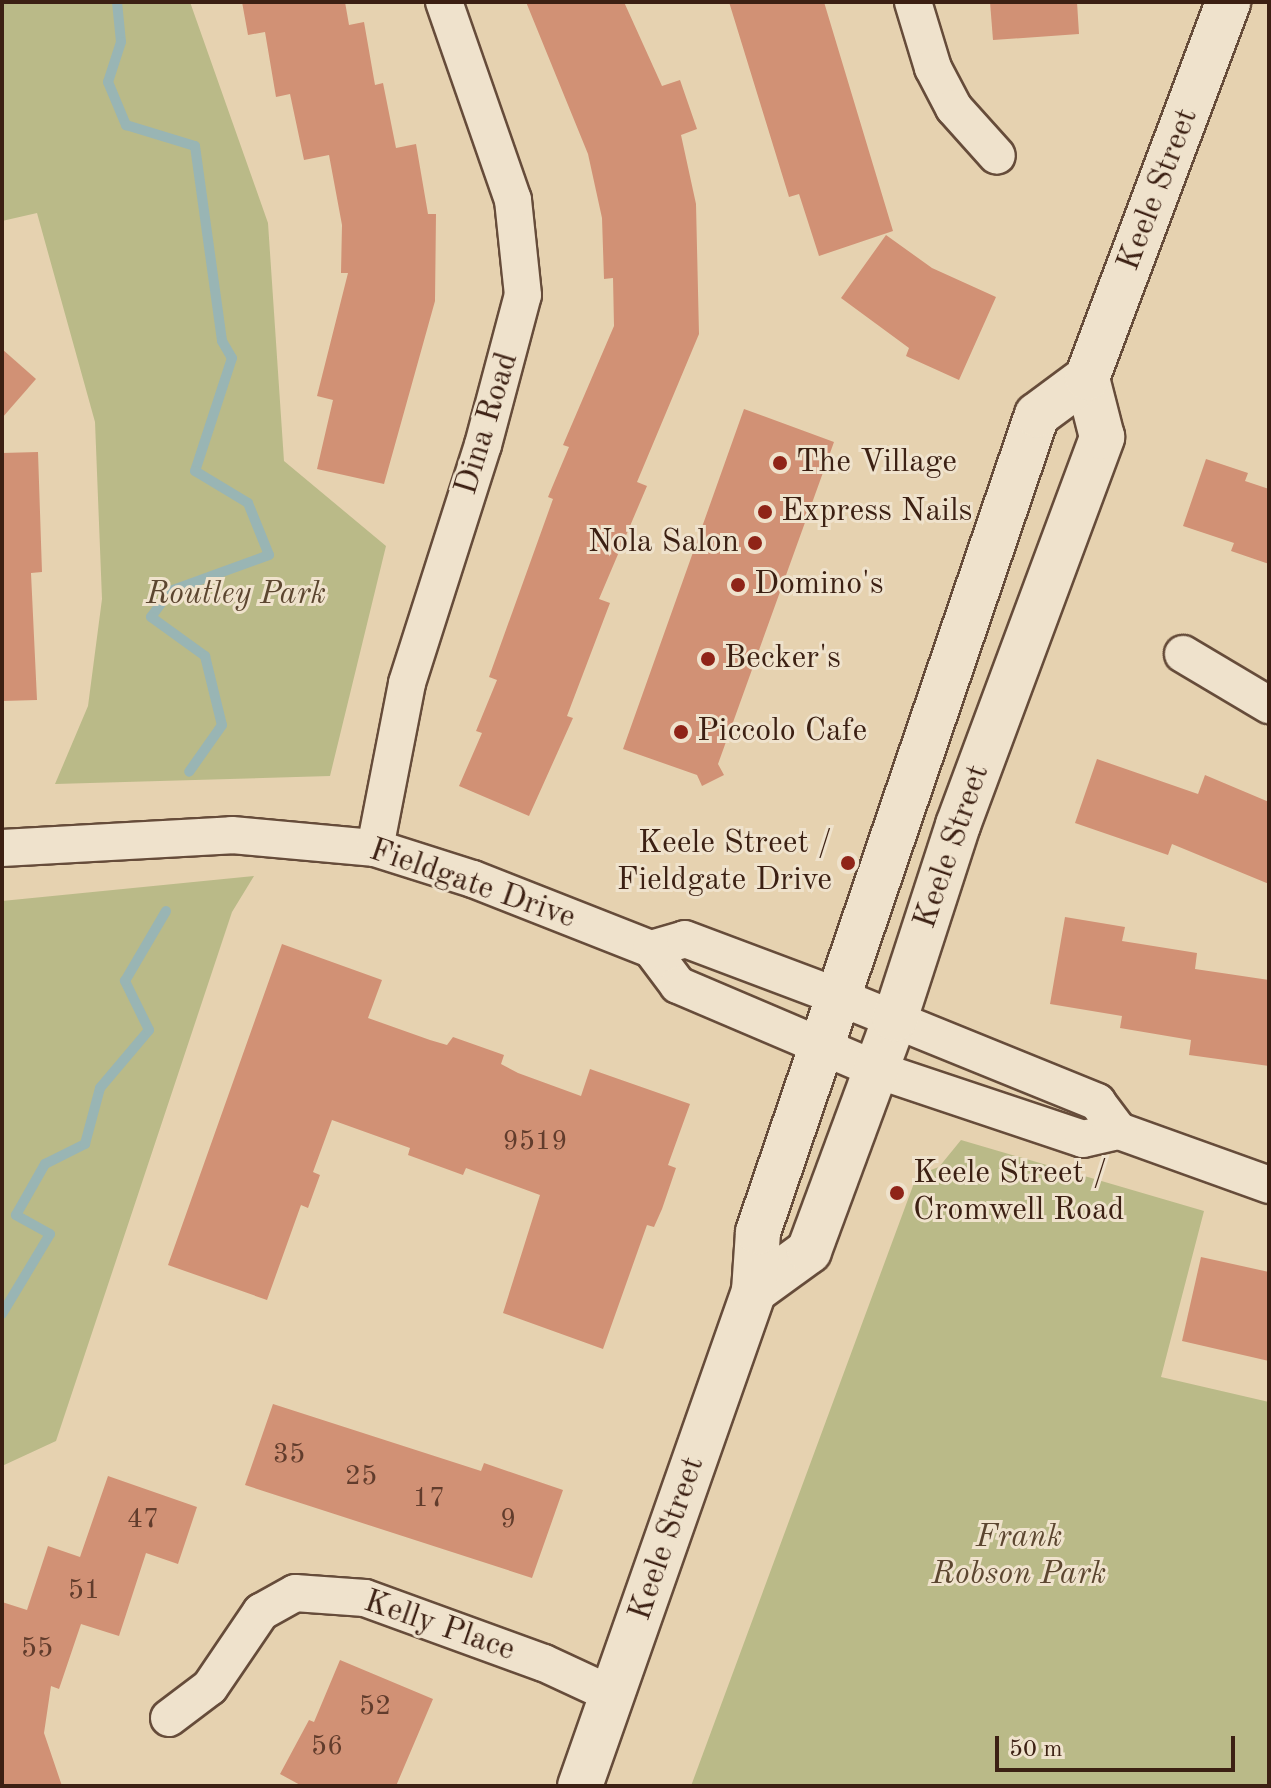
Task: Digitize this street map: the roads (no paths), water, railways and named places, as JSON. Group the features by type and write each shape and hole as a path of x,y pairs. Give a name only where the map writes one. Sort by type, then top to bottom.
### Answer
{"main road":[{"name":"Keele Street","path":"580,1786 754,1291 758,1232 1037,415 1087,378 1228,2"},
{"name":"Keele Street","path":"754,1291 809,1251 877,1070 958,825 1102,437 1087,378"}],"street":[{"name":"Dina Road","path":"375,848 407,683 483,445 523,295 513,200 444,2"},
{"path":"913,2 933,68 954,108 997,156"},
{"path":"1183,654 1269,705"},
{"name":"Fieldgate Drive","path":"2,848 232,835 375,848 473,879 651,949"},
{"path":"1119,1131 1097,1102 839,997 685,939 651,949 678,985 877,1070 1083,1139 1119,1131 1269,1185"},
{"name":"Kelly Place","path":"169,1718 210,1687 261,1612 295,1593 365,1598 544,1663 613,1695"}],"waterway":[{"path":"117,2 121,42 108,82 126,125 195,146 222,341 232,358 195,471 248,503 269,555 170,591 151,617 205,656 222,725 189,772"},
{"path":"2,1314 50,1234 16,1215 45,1164 85,1144 100,1088 149,1030 125,981 166,911"}],"place":[{"name":"The Village","path":"780,463"},
{"name":"Express Nails","path":"765,512"},
{"name":"Nola Salon","path":"755,543"},
{"name":"Domino's","path":"738,585"},
{"name":"Becker's","path":"708,659"},
{"name":"Piccolo Cafe","path":"681,732"},
{"name":"Keele Street / Fieldgate Drive","path":"848,863"},
{"name":"Keele Street / Cromwell Road","path":"897,1193"}],"park label":[{"name":"Routley Park","path":"236,595"},
{"name":"Frank Robson Park","path":"1019,1558"}]}
